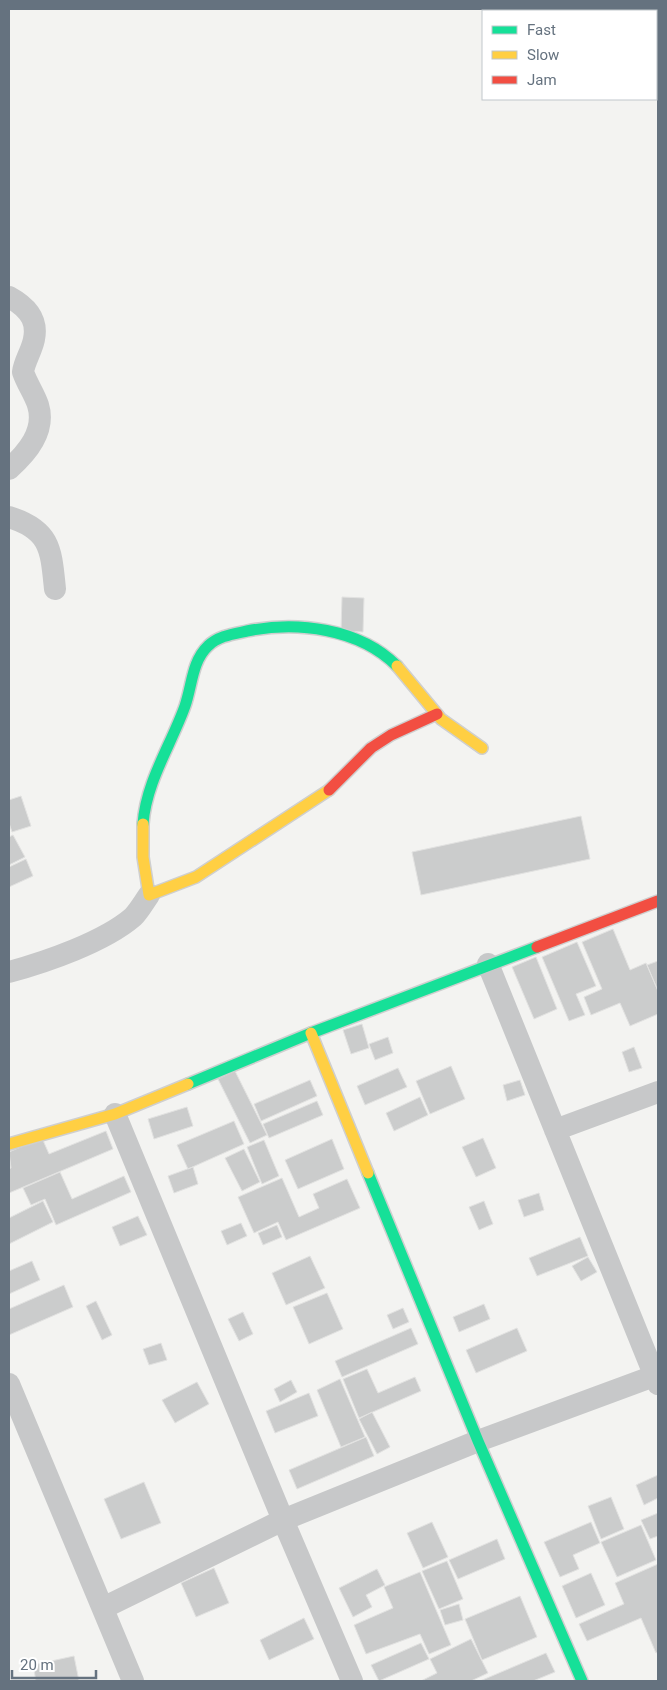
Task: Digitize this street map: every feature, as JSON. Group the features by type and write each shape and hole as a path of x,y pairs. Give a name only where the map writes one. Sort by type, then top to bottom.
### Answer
{"street":[{"path":"9,297 22,304 32,315 35,332 23,372 41,417 38,430 30,447 9,469"},
{"path":"9,517 36,530 48,541 55,589"},
{"path":"149,895 142,838 147,799 158,767 182,715 199,659 205,648 220,638 270,626 328,630 373,646 410,678 437,714 482,748"},
{"path":"9,972 44,962 99,939 134,916 149,895 196,877 225,860 335,786 370,748 391,735 437,714"},
{"path":"9,1144 115,1114 311,1033 488,964 658,901"},
{"path":"103,1608 283,1520 478,1441 656,1380 488,964"},
{"path":"311,1033 478,1441 582,1681"},
{"path":"555,1130 658,1092"},
{"path":"115,1114 283,1520 352,1681"},
{"path":"9,1384 103,1608 124,1675"}],"building":[{"path":"342,597 364,598 363,632 341,631"},
{"path":"21,796 31,826 12,832 9,823 9,800"},
{"path":"581,816 590,859 421,895 412,852"},
{"path":"13,835 25,857 9,865 9,837"},
{"path":"26,859 33,876 9,887 9,867"},
{"path":"613,929 630,970 646,963 658,991 658,1014 630,1026 620,1003 591,1015 584,997 602,989 582,942"},
{"path":"577,942 596,986 576,994 585,1015 569,1021 542,957"},
{"path":"536,957 557,1009 534,1019 512,967"},
{"path":"658,961 658,991 647,965"},
{"path":"362,1024 369,1048 351,1054 343,1030"},
{"path":"388,1037 393,1053 375,1060 369,1044"},
{"path":"634,1047 642,1068 629,1072 622,1052"},
{"path":"451,1066 465,1099 430,1114 416,1081"},
{"path":"398,1068 407,1087 365,1105 357,1086"},
{"path":"235,1071 267,1135 250,1143 218,1079"},
{"path":"310,1080 317,1096 261,1121 254,1104"},
{"path":"520,1080 525,1095 507,1101 503,1085"},
{"path":"420,1097 428,1115 394,1131 386,1113"},
{"path":"317,1101 323,1115 269,1138 263,1124"},
{"path":"187,1107 193,1126 154,1139 148,1119"},
{"path":"234,1121 244,1144 188,1169 177,1145"},
{"path":"106,1131 113,1149 9,1193 9,1169 11,1168 9,1152 42,1138 49,1154"},
{"path":"483,1138 496,1168 476,1177 462,1147"},
{"path":"332,1139 344,1169 298,1189 285,1160"},
{"path":"264,1140 279,1176 262,1184 247,1147"},
{"path":"244,1149 260,1182 242,1191 225,1158"},
{"path":"193,1167 198,1184 174,1193 168,1176"},
{"path":"60,1172 72,1199 124,1176 131,1192 56,1225 45,1199 31,1205 23,1188"},
{"path":"282,1178 299,1217 319,1208 313,1194 347,1179 360,1208 286,1240 278,1222 254,1233 238,1197"},
{"path":"539,1193 544,1210 524,1217 518,1200"},
{"path":"43,1201 53,1222 9,1244 9,1218"},
{"path":"484,1201 493,1224 479,1230 469,1207"},
{"path":"138,1216 147,1235 120,1246 112,1227"},
{"path":"241,1223 247,1236 227,1245 221,1231"},
{"path":"277,1225 282,1237 263,1245 258,1233"},
{"path":"580,1237 588,1256 537,1276 529,1258"},
{"path":"310,1256 325,1288 286,1305 272,1273"},
{"path":"588,1257 597,1272 581,1281 572,1266"},
{"path":"32,1261 40,1280 9,1294 9,1271"},
{"path":"64,1285 73,1307 9,1335 9,1309"},
{"path":"327,1293 343,1329 309,1344 293,1307"},
{"path":"96,1301 112,1335 102,1340 86,1306"},
{"path":"484,1304 490,1319 459,1332 453,1317"},
{"path":"403,1308 409,1322 393,1329 387,1315"},
{"path":"243,1312 253,1334 239,1341 228,1319"},
{"path":"411,1328 418,1344 342,1377 335,1361"},
{"path":"517,1328 527,1351 476,1373 466,1350"},
{"path":"161,1343 167,1360 149,1365 143,1349"},
{"path":"367,1369 378,1393 415,1377 421,1391 359,1418 343,1379"},
{"path":"340,1379 365,1437 341,1447 317,1390"},
{"path":"291,1380 297,1392 280,1402 274,1389"},
{"path":"197,1382 209,1404 175,1423 162,1400"},
{"path":"309,1393 318,1416 275,1433 266,1411"},
{"path":"372,1412 390,1447 377,1454 359,1419"},
{"path":"366,1437 374,1456 297,1489 289,1470"},
{"path":"658,1475 658,1498 644,1505 636,1485"},
{"path":"144,1482 161,1523 121,1539 104,1499"},
{"path":"611,1497 624,1529 601,1539 588,1506"},
{"path":"658,1513 658,1536 650,1539 641,1520"},
{"path":"432,1522 448,1557 423,1568 407,1533"},
{"path":"591,1522 600,1543 573,1555 579,1569 560,1577 544,1542"},
{"path":"641,1525 656,1560 617,1577 601,1542"},
{"path":"497,1539 505,1559 458,1579 449,1560"},
{"path":"447,1561 463,1599 439,1609 422,1571"},
{"path":"658,1564 658,1652 656,1653 641,1618 587,1641 579,1624 624,1604 615,1583"},
{"path":"214,1568 229,1603 196,1617 181,1583"},
{"path":"377,1569 385,1585 366,1595 372,1607 353,1617 339,1588"},
{"path":"420,1572 451,1645 429,1654 420,1634 366,1654 354,1625 393,1608 384,1587"},
{"path":"591,1573 605,1605 576,1618 562,1586"},
{"path":"520,1596 537,1637 482,1660 465,1619"},
{"path":"459,1604 463,1620 445,1625 440,1610"},
{"path":"304,1618 314,1639 269,1660 260,1640"},
{"path":"471,1639 488,1673 471,1681 421,1681 437,1673 430,1659"},
{"path":"421,1643 429,1659 379,1681 371,1665"},
{"path":"546,1653 555,1672 533,1681 480,1681"},
{"path":"74,1656 79,1681 36,1681 33,1665"}],"traffic: fast":[{"path":"143,824 145,808 154,778 185,706 196,666 203,652 216,640 231,634 266,628 286,627 326,630 365,643 382,653 397,666"},
{"path":"188,1084 311,1033 537,947"},
{"path":"368,1173 478,1441 582,1681"}],"traffic: slow":[{"path":"397,666 441,719 482,748"},
{"path":"143,824 143,857 149,895 196,877 329,790"},
{"path":"311,1033 368,1173"},
{"path":"9,1144 115,1114 188,1084"}],"traffic: jam":[{"path":"329,790 371,748 391,735 437,714"},
{"path":"537,947 658,901"}]}
